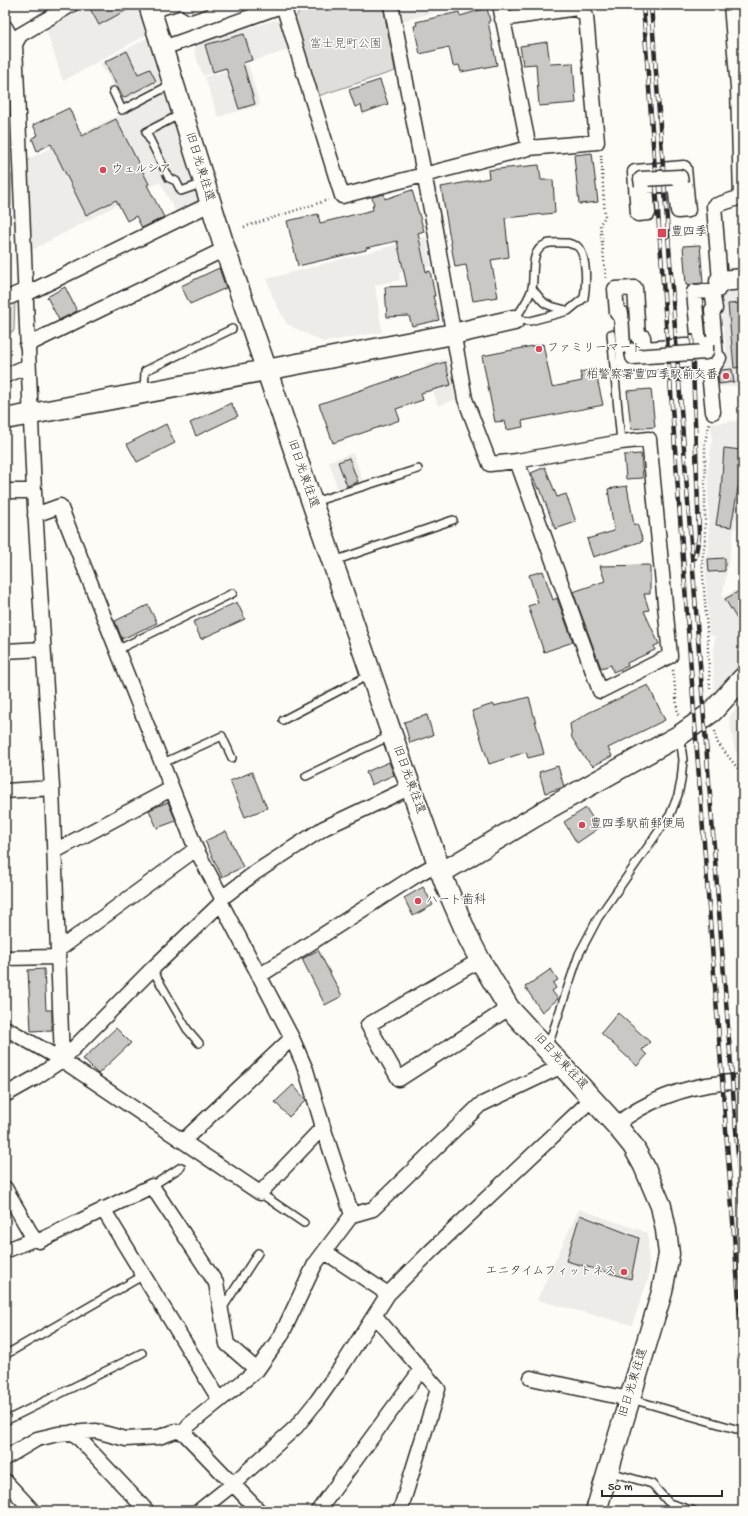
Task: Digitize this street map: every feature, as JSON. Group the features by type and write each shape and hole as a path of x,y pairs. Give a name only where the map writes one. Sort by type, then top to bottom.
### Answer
{"street":[{"path":"15,44 20,35 71,5"},
{"path":"391,5 424,174 465,399 490,464 517,461 621,442 649,439 670,656 600,691 517,461"},
{"path":"500,5 529,148"},
{"path":"713,412 708,373 722,354 717,302 720,281 714,206 741,197 741,87 731,5"},
{"path":"163,48 279,6 342,196 529,148 597,142 586,16 577,8 502,19"},
{"name":"旧日光東往還","path":"151,10 224,249 392,735 454,905 480,960 509,1008 593,1098 616,1125 633,1146 654,1187 664,1222 669,1254 662,1292 596,1511"},
{"path":"5,27 15,44 35,515 55,851 62,1060"},
{"path":"684,168 688,210 678,211 675,184 646,186 648,213 638,214 635,172 684,168"},
{"path":"642,185 641,179 680,177 681,183"},
{"path":"5,299 26,292 210,204"},
{"path":"27,345 224,249"},
{"path":"720,281 743,279"},
{"path":"635,288 638,337 644,337 644,349 699,346 694,292 712,291 715,309 712,310 716,358 706,359 706,364 695,364 695,360 624,365 620,313 617,313 615,289 635,288"},
{"path":"5,419 453,334 514,320"},
{"path":"632,351 633,358 706,352 706,344"},
{"path":"5,376 28,366"},
{"path":"5,491 34,491"},
{"path":"35,515 60,506 161,764 196,849 259,976 292,1038 306,1070 352,1215"},
{"path":"5,651 43,649"},
{"path":"259,976 415,876 440,868 551,808 680,735 712,712 743,678"},
{"path":"5,1095 35,1078 62,1060 152,968 222,900 256,872 324,828 411,787"},
{"path":"5,791 52,788"},
{"path":"55,851 171,789"},
{"path":"5,958 58,954 196,849"},
{"path":"480,960 368,1025 399,1079 509,1008"},
{"path":"5,1028 62,1060 260,1193 323,1127"},
{"path":"183,1141 292,1038"},
{"path":"184,1433 189,1424 257,1370 281,1336 315,1264 352,1215 373,1209 480,1105 562,1066"},
{"path":"616,1125 630,1114 681,1091 722,1082 743,1082"},
{"path":"199,1511 233,1484 296,1427 317,1401 375,1316 388,1294 431,1251 593,1098"},
{"path":"5,1251 34,1239 39,1240 152,1186 216,1283 222,1309 227,1344 257,1370"},
{"path":"5,1188 34,1239"},
{"path":"103,1209 219,1399"},
{"path":"325,1252 388,1294"},
{"path":"375,1316 438,1389 400,1511"},
{"path":"318,1511 421,1370"},
{"path":"532,1378 629,1398"},
{"path":"5,1458 37,1439 58,1434 96,1431 126,1439 142,1439 159,1437 176,1431 184,1433 259,1511"},
{"path":"73,1432 147,1511"},
{"path":"5,1481 33,1511"}],"lane":[{"path":"151,10 182,5 190,10 205,5"},
{"path":"113,91 122,110 174,83"},
{"path":"182,113 146,132 170,178 176,181 181,191 204,183"},
{"path":"568,242 578,247 583,255 586,286 584,298 568,311 530,321 514,320 529,298 532,288 534,258 539,250 546,244 568,242"},
{"path":"532,288 547,305 568,311"},
{"path":"144,393 145,371 232,329"},
{"path":"611,334 621,442"},
{"path":"312,503 418,469"},
{"path":"333,562 453,520"},
{"path":"117,650 233,593"},
{"path":"283,720 371,674"},
{"path":"306,776 392,735"},
{"path":"547,1049 579,954 598,918 670,815 681,782 683,760 680,735"},
{"path":"161,764 222,736 232,758"},
{"path":"152,968 187,1029 199,1043"},
{"path":"152,1186 182,1167"},
{"path":"260,1193 304,1223"},
{"path":"222,1309 258,1253"},
{"path":"5,1354 144,1275"},
{"path":"5,1421 142,1353"},
{"path":"629,1398 736,1429"},
{"path":"608,1471 652,1484 669,1503 694,1511"}],"path":[{"path":"597,142 597,148 601,152 605,217 600,224 606,279"},
{"path":"244,227 342,196"},
{"path":"713,412 705,442 705,542 702,561 710,701 717,742 743,775"},
{"path":"670,656 680,735"}],"shaded area":[{"path":"82,5 138,5 148,34 63,81 45,26"},
{"path":"394,5 461,5 398,22"},
{"path":"275,20 280,22 288,50 203,76 194,51 199,43"},
{"path":"149,37 164,81 123,102 100,63"},
{"path":"248,64 260,105 218,117 205,77"},
{"path":"169,91 201,198 199,203 177,214 160,182 30,251 26,160"},
{"path":"426,237 431,266 399,273 400,280 375,285 382,332 323,342 287,324 273,298 267,279"},
{"path":"743,288 743,365 737,386 717,387 716,368 727,357 720,296 725,290"},
{"path":"445,359 448,362 456,399 438,406 425,364"},
{"path":"743,420 743,503 739,504 722,598 743,586 743,669 714,701 713,654 715,636 709,635 705,558 709,545 708,469 712,441 711,424"},
{"path":"353,453 363,482 343,490 337,488 329,461"},
{"path":"743,699 743,761 735,751 729,717"},
{"path":"579,1209 648,1233 649,1276 632,1325 537,1300"}],"green space":[{"name":"富士見町公園","path":"319,5 383,5 395,71 318,96 295,18 299,12"},
{"path":"11,174 11,206 5,208 5,177"},
{"path":"15,301 14,331 5,335 5,306"}],"building":[{"path":"88,5 136,5 99,25"},
{"path":"487,8 490,21 488,22 497,65 461,72 459,65 453,66 449,47 420,54 414,26 417,25 416,22 459,12 460,16"},
{"path":"244,34 252,60 243,63 255,104 239,109 226,68 213,72 205,45"},
{"path":"547,42 550,64 573,63 576,103 539,106 536,64 523,65 520,46"},
{"path":"127,51 138,74 150,69 156,81 123,98 105,62"},
{"path":"380,80 388,104 363,113 361,105 355,107 349,90"},
{"name":"ウェルシア","path":"69,108 82,136 116,119 164,217 142,228 136,216 127,221 116,200 86,215 51,144 37,151 32,138 38,135 33,125"},
{"path":"592,153 598,202 579,204 574,155"},
{"path":"539,165 541,180 553,180 555,213 505,218 509,257 491,260 498,297 473,301 466,265 455,267 441,187 489,178 488,170"},
{"path":"412,190 424,231 418,233 426,272 430,271 435,296 433,296 439,320 412,326 409,316 387,317 385,287 407,286 397,241 298,266 287,221 318,214 320,223 373,210 372,205 374,205 372,197 384,194 385,199"},
{"name":"豊四季","path":"700,245 703,283 693,284 688,287 688,285 686,285 683,246"},
{"path":"219,268 226,288 190,304 181,286"},
{"path":"65,287 77,311 59,320 47,297"},
{"path":"743,303 743,367 734,368 728,304"},
{"path":"543,344 552,387 582,381 580,372 595,369 603,405 522,421 523,427 507,430 505,421 495,422 482,356"},
{"path":"445,362 451,385 421,393 423,400 396,409 400,420 333,443 319,404"},
{"name":"柏警察署豊四季駅前交番","path":"732,369 734,382 719,384 718,375 721,370"},
{"path":"651,389 655,427 631,429 627,391"},
{"path":"231,403 238,416 196,436 190,423"},
{"path":"166,424 175,443 137,462 127,444"},
{"path":"724,448 741,450 739,483 731,527 716,525 721,492"},
{"path":"641,454 643,478 626,479 624,455"},
{"path":"349,458 358,482 347,486 338,462"},
{"path":"545,467 557,497 566,494 576,522 555,529 540,488 538,489 531,473"},
{"path":"627,486 634,525 637,524 643,541 593,557 587,539 614,531 608,489"},
{"path":"725,558 725,571 709,572 708,559"},
{"path":"650,565 650,594 644,594 649,610 644,611 659,644 654,646 655,650 627,663 628,666 613,672 611,665 601,668 573,592 605,581 600,566"},
{"path":"543,571 553,600 557,598 573,642 544,652 528,606 538,603 529,575"},
{"path":"743,589 743,629 725,599"},
{"path":"237,602 245,619 201,639 193,622"},
{"path":"148,605 157,623 122,639 115,621"},
{"path":"648,685 665,720 608,748 612,756 593,766 584,757 572,738 570,724 588,713"},
{"path":"529,697 544,754 528,758 526,752 489,764 472,711 493,704 494,706"},
{"path":"427,715 433,735 410,743 404,722"},
{"path":"389,762 394,775 371,785 366,772"},
{"path":"558,766 564,787 545,793 539,772"},
{"path":"252,772 267,808 245,817 230,781"},
{"path":"168,802 176,821 157,828 149,810"},
{"path":"586,808 599,828 577,843 564,822"},
{"path":"226,831 243,867 222,877 205,841"},
{"name":"ハート歯科","path":"423,887 433,905 413,916 404,898"},
{"path":"318,950 342,996 325,1005 302,959"},
{"path":"44,969 46,1010 52,1010 52,1030 31,1031 28,970"},
{"path":"551,969 558,980 553,983 556,988 552,991 558,999 542,1012 525,987"},
{"path":"618,1013 650,1042 642,1050 647,1055 637,1066 601,1033"},
{"path":"116,1028 131,1043 98,1074 83,1059"},
{"path":"293,1085 306,1100 289,1117 275,1102"},
{"path":"580,1215 639,1238 631,1279 566,1261"}],"railway":[{"path":"643,5 695,725 743,1352"},
{"path":"651,5 743,1220"},
{"path":"692,336 699,536 695,558"}],"place":[{"name":"ウェルシア","path":"103,170"},
{"name":"豊四季","path":"662,233"},
{"name":"ファミリーマート","path":"539,349"},
{"name":"柏警察署豊四季駅前交番","path":"726,376"},
{"name":"豊四季駅前郵便局","path":"582,825"},
{"name":"ハート歯科","path":"418,901"},
{"name":"エニタイムフィットネス","path":"624,1272"}]}
